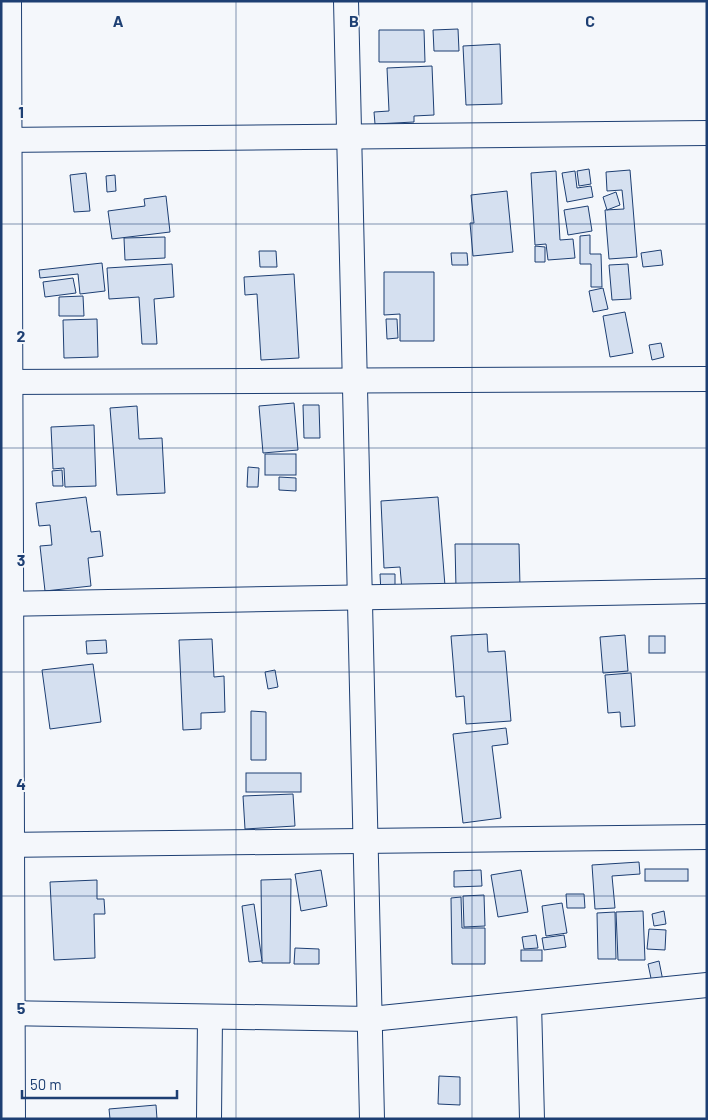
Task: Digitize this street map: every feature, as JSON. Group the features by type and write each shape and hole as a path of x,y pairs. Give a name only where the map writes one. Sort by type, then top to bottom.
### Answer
{"street":[{"path":"9,1 6,140 7,1013 13,1119"},
{"path":"346,1 372,1019 372,1119"},
{"path":"6,140 707,133"},
{"path":"6,382 707,379"},
{"path":"6,604 707,590"},
{"path":"7,845 707,837"},
{"path":"7,1013 372,1019 707,985"},
{"path":"529,1003 532,1119"},
{"path":"209,1119 210,1016"}],"building":[{"path":"458,29 459,51 434,51 433,30"},
{"path":"379,30 424,30 425,62 379,62"},
{"path":"500,44 502,104 466,105 463,46"},
{"path":"432,66 434,115 414,116 414,122 375,124 374,112 389,111 387,68"},
{"path":"589,169 591,184 579,186 577,171"},
{"path":"630,170 637,257 609,259 605,210 624,209 622,190 607,191 606,172"},
{"path":"556,171 560,240 573,239 575,258 548,260 546,244 535,245 531,173"},
{"path":"575,171 577,188 591,186 593,197 567,202 562,173"},
{"path":"86,173 90,211 74,212 70,175"},
{"path":"115,175 116,191 107,192 106,176"},
{"path":"507,191 513,252 473,256 470,223 474,223 471,195"},
{"path":"616,192 620,205 607,210 603,197"},
{"path":"166,196 170,232 112,239 108,211 145,206 144,199"},
{"path":"588,206 592,231 568,235 564,210"},
{"path":"590,235 590,254 601,254 602,287 591,287 591,264 580,264 580,236"},
{"path":"165,237 165,258 125,260 124,238"},
{"path":"535,246 545,247 545,262 535,262"},
{"path":"661,250 663,265 643,267 641,253"},
{"path":"259,251 276,251 277,267 260,267"},
{"path":"451,253 467,253 468,265 452,265"},
{"path":"102,263 105,291 80,294 78,274 40,278 39,270"},
{"path":"172,264 174,297 154,299 157,344 142,344 139,297 109,299 107,268"},
{"path":"628,264 631,299 612,300 609,265"},
{"path":"384,272 434,272 434,341 400,341 400,314 384,315"},
{"path":"294,274 299,358 261,360 257,294 245,295 244,277"},
{"path":"73,278 76,293 45,297 43,282"},
{"path":"603,288 608,309 593,312 589,291"},
{"path":"83,296 84,316 59,316 59,297"},
{"path":"625,312 633,353 610,357 603,316"},
{"path":"97,319 98,357 64,358 63,320"},
{"path":"386,319 397,319 398,338 387,339"},
{"path":"661,343 664,357 652,360 649,345"},
{"path":"294,403 298,450 263,453 259,406"},
{"path":"303,405 319,405 320,438 304,438"},
{"path":"137,406 139,439 162,438 165,493 117,495 110,408"},
{"path":"94,425 96,486 65,487 64,468 53,469 51,427"},
{"path":"265,454 296,454 296,475 265,475"},
{"path":"248,467 259,468 258,487 247,487"},
{"path":"62,470 63,486 53,486 52,471"},
{"path":"279,477 296,478 296,491 279,490"},
{"path":"86,497 91,532 100,531 103,556 88,558 91,586 45,591 40,546 52,545 50,525 39,526 36,503"},
{"path":"438,497 445,586 402,590 400,567 384,568 381,501"},
{"path":"455,544 519,544 520,587 456,588"},
{"path":"380,574 395,574 395,592 381,593"},
{"path":"487,634 488,652 505,651 511,721 466,724 464,696 456,697 451,636"},
{"path":"625,635 628,671 603,673 600,637"},
{"path":"649,636 665,636 665,653 649,653"},
{"path":"212,639 214,677 224,676 225,712 201,713 201,729 183,730 179,640"},
{"path":"106,640 107,653 87,654 86,641"},
{"path":"93,664 101,722 50,729 42,670"},
{"path":"275,670 278,687 268,689 265,672"},
{"path":"631,673 635,726 621,727 620,712 608,713 605,675"},
{"path":"251,711 266,712 266,760 251,760"},
{"path":"506,728 508,744 492,746 501,818 463,823 453,734"},
{"path":"246,773 301,773 301,792 246,792"},
{"path":"293,794 295,826 245,829 243,796"},
{"path":"639,862 640,874 612,876 615,908 595,909 592,865"},
{"path":"645,869 688,869 688,881 645,881"},
{"path":"321,870 327,906 301,911 295,874"},
{"path":"481,870 482,886 454,887 454,871"},
{"path":"521,870 528,912 498,917 491,875"},
{"path":"291,879 290,963 262,963 261,880"},
{"path":"97,880 97,899 104,899 105,914 94,914 95,958 54,960 50,882"},
{"path":"566,894 584,894 585,908 567,908"},
{"path":"484,895 485,926 464,927 463,896"},
{"path":"461,897 462,928 485,928 485,964 452,964 451,898"},
{"path":"562,903 567,933 546,936 542,906"},
{"path":"254,904 262,961 249,962 242,906"},
{"path":"643,911 645,960 618,960 616,912"},
{"path":"664,911 666,924 654,926 652,914"},
{"path":"615,912 616,959 598,959 597,913"},
{"path":"649,929 666,930 665,950 647,949"},
{"path":"536,935 538,948 524,949 522,937"},
{"path":"564,935 566,947 544,950 542,938"},
{"path":"295,948 319,949 319,964 294,964"},
{"path":"521,950 542,950 542,961 521,961"},
{"path":"659,961 663,981 652,983 648,964"},
{"path":"439,1076 460,1077 460,1105 438,1104"},
{"path":"156,1105 157,1119 110,1119 109,1109"}]}
